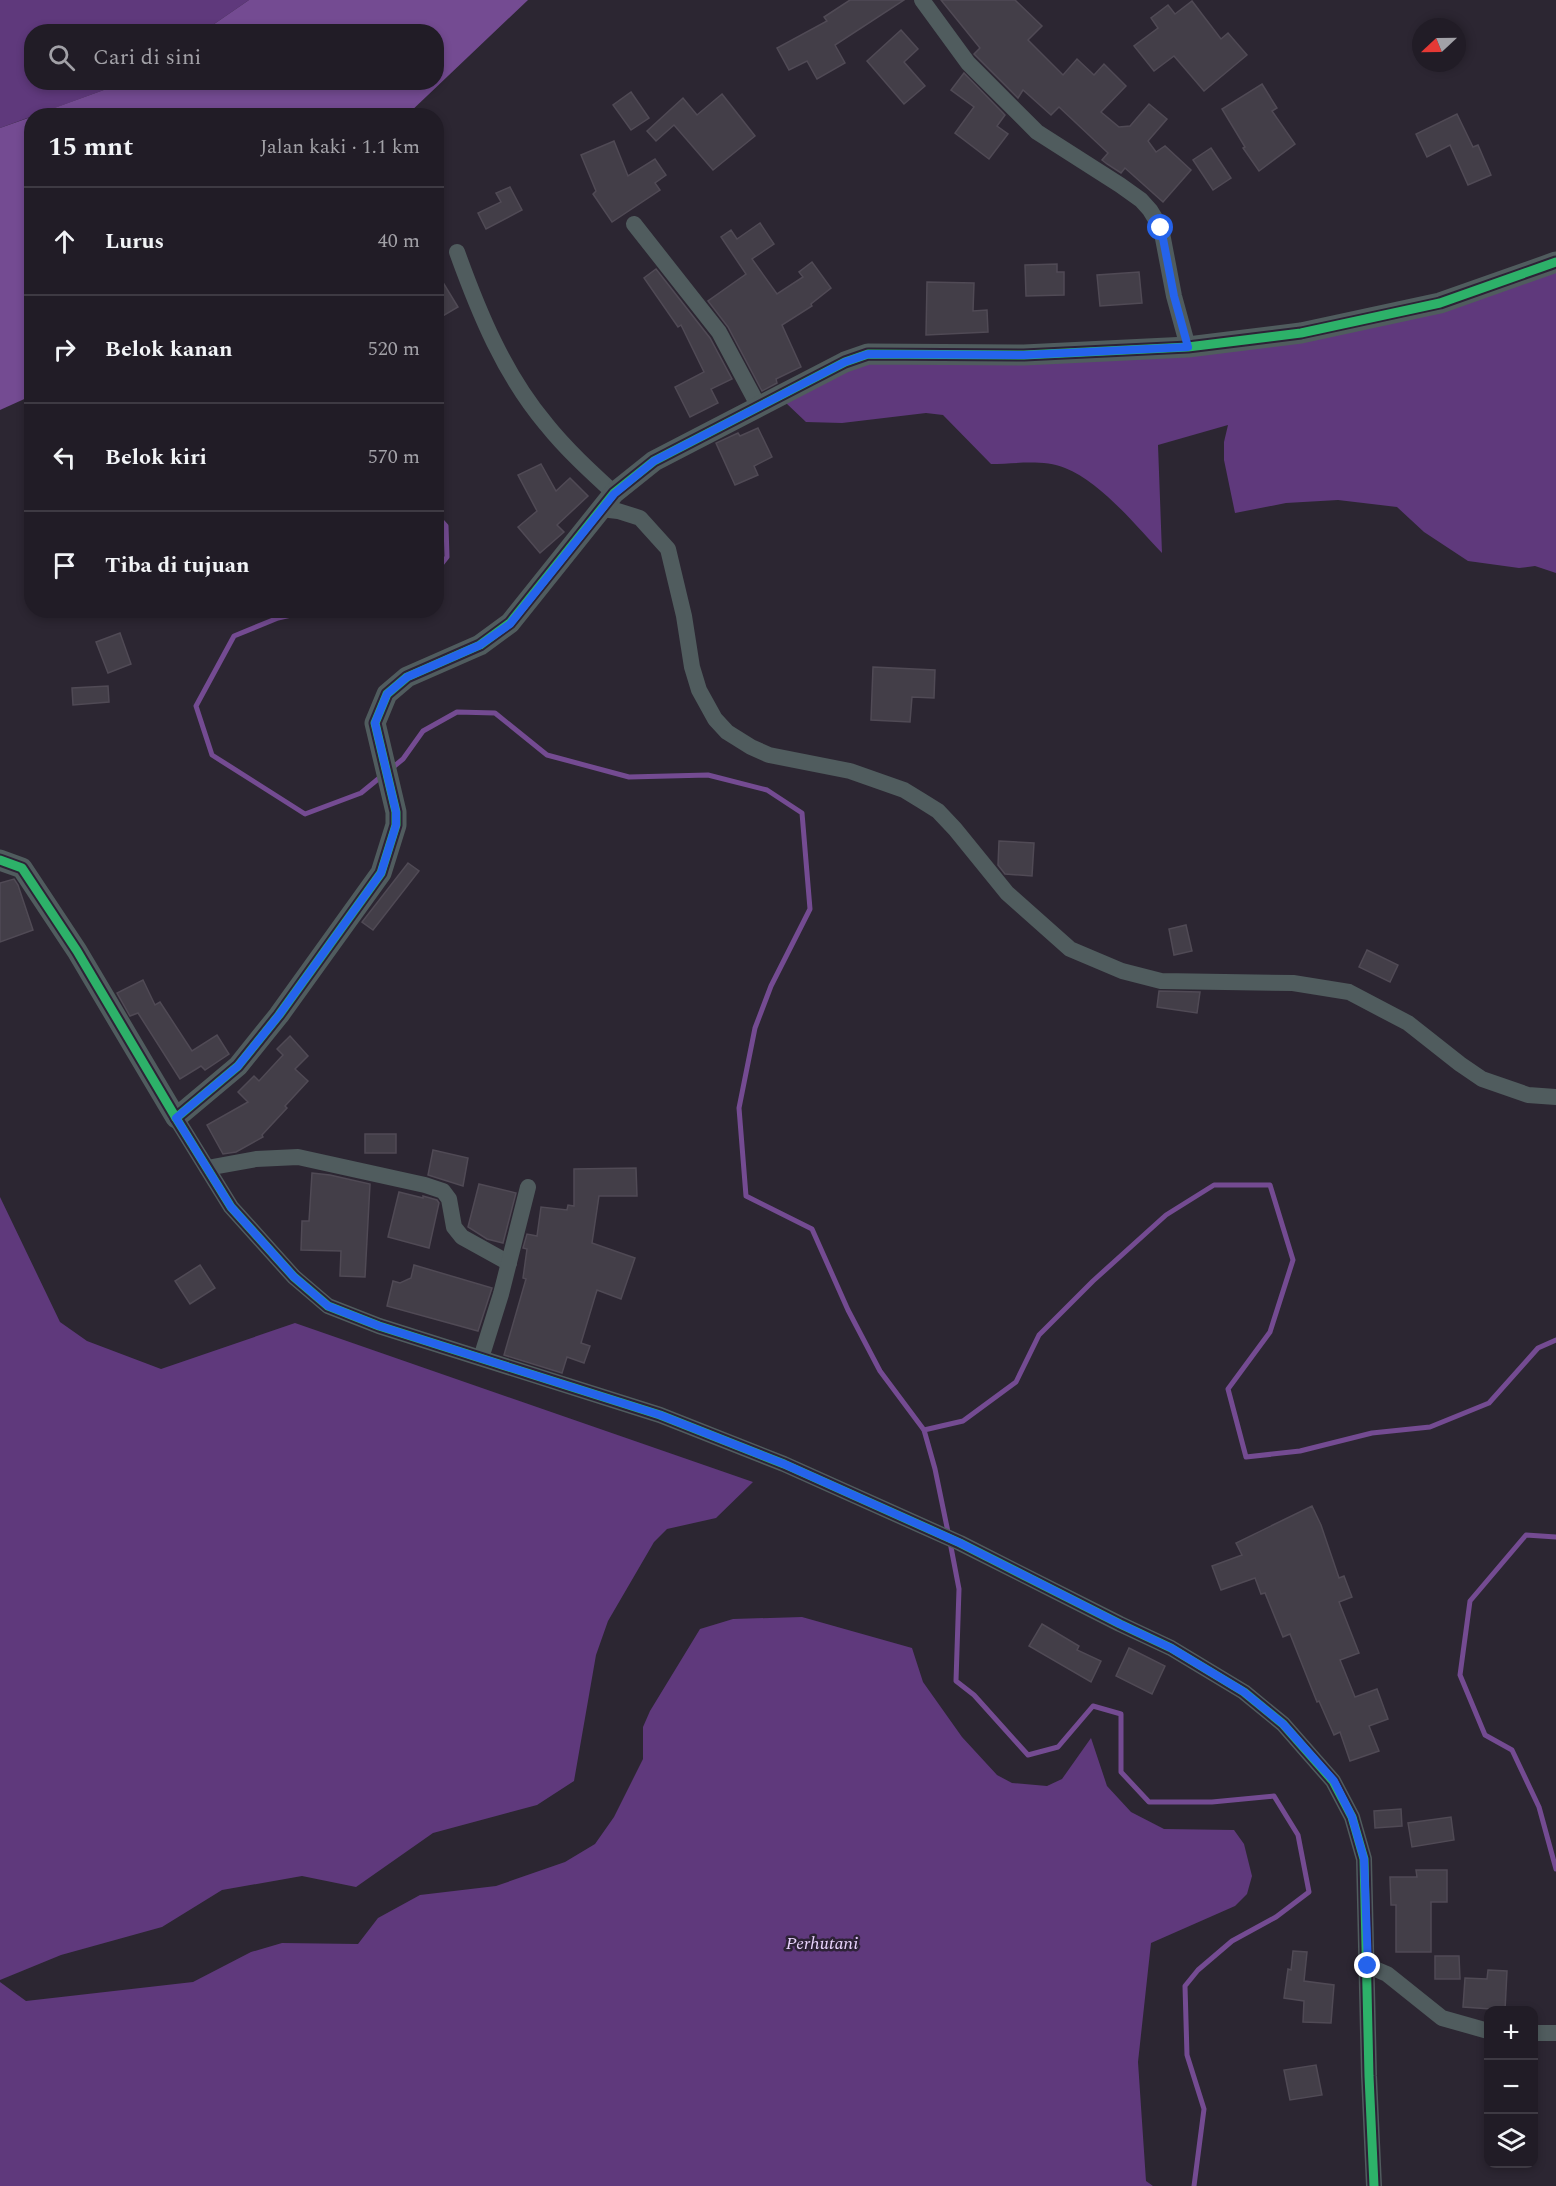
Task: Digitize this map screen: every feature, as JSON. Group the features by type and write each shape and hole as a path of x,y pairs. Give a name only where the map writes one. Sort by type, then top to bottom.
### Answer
{"street":[{"path":"922,0 968,63 1037,132 1120,185 1141,200 1150,210 1161,228 1174,296 1188,347"},
{"path":"633,224 719,332 759,407"},
{"path":"457,252 485,324 517,383 545,423 576,457 607,501 618,511 640,518 668,549 678,589 692,667 699,690 715,719 732,736 769,755 850,771 904,790 938,811 1007,893 1070,950 1122,972 1161,981 1293,983 1349,992 1408,1023 1482,1079 1528,1095 1556,1097"},
{"path":"176,1118 238,1066 279,1015 381,873 396,825 396,812 375,723 387,694 407,677 480,645 510,624 607,501 654,461 845,362 868,354 1024,355 1188,347 1301,333 1440,303 1556,262"},
{"path":"0,860 22,868 77,951 231,1207 294,1277 328,1306 379,1326 660,1415 784,1464 960,1543 1171,1648 1244,1692 1283,1724 1334,1781 1352,1817 1364,1859 1374,2186"},
{"path":"207,1168 256,1159 298,1157 425,1185 443,1191 449,1199 454,1227 462,1237 509,1263"},
{"path":"481,1358 509,1263 528,1187"},
{"path":"1368,1966 1387,1974 1442,2018 1484,2030"},
{"path":"1538,2033 1556,2033"}],"green space":[{"path":"0,0 249,0 214,24 24,24 24,90 104,90 55,108 24,108 24,119 0,128"},
{"path":"1556,271 1556,573 1535,566 1519,568 1468,561 1424,532 1397,507 1338,500 1286,503 1235,513 1224,460 1224,442 1228,425 1158,445 1162,553 1092,483 1056,465 991,464 943,415 926,413 842,423 806,422 786,403 848,369 869,362 1189,355"},
{"path":"0,1197 60,1322 87,1341 161,1369 295,1323 753,1482 716,1518 667,1529 654,1542 608,1621 596,1655 574,1781 537,1805 433,1833 356,1887 302,1876 222,1890 162,1927 61,1955 0,1980"},
{"name":"Perhutani","path":"802,1617 912,1648 923,1682 962,1737 997,1775 1012,1783 1047,1786 1062,1779 1091,1738 1107,1786 1131,1812 1164,1829 1234,1830 1244,1844 1252,1876 1247,1894 1235,1906 1151,1943 1138,2062 1146,2181 1153,2186 0,2186 0,1982 26,2001 193,1982 251,1952 282,1943 358,1944 378,1918 420,1895 496,1886 565,1862 595,1844 614,1817 643,1759 643,1727 650,1711 700,1629 733,1619"}],"shaded area":[{"path":"249,0 528,0 444,80 444,24 214,24"},
{"path":"104,90 433,90 414,108 54,108"},
{"path":"24,119 24,399 0,410 0,128"}],"building":[{"path":"850,0 904,0 835,45 845,63 817,79 807,61 789,70 777,48 827,21 824,17"},
{"path":"941,0 1015,0 1042,26 1028,40 1063,75 1077,59 1094,75 1104,64 1126,86 1101,112 1119,127 1130,126 1149,104 1167,119 1148,141 1156,152 1165,146 1191,170 1163,202 1125,168 1121,173 1107,164 1102,160 1108,153 1059,107 1051,115 1023,90 1018,98 974,54 980,48"},
{"path":"1192,1 1221,39 1228,33 1247,55 1204,91 1174,56 1154,71 1134,46 1158,28 1151,18 1168,5 1175,14"},
{"path":"901,30 918,49 904,62 925,86 904,104 867,61"},
{"path":"964,73 1005,115 997,126 1008,134 989,159 955,133 974,107 951,90"},
{"path":"1262,84 1277,108 1272,111 1295,144 1259,171 1243,148 1245,147 1222,109"},
{"path":"631,92 649,118 631,130 613,105"},
{"path":"722,94 755,136 713,170 674,125 656,141 647,131 683,98 697,115"},
{"path":"1457,114 1473,147 1478,145 1491,175 1468,185 1450,145 1427,157 1416,134"},
{"path":"614,141 628,176 655,159 666,175 655,183 660,190 612,222 593,194 596,191 581,155"},
{"path":"1211,148 1231,178 1213,190 1193,160"},
{"path":"510,187 522,210 486,229 478,213 501,202 496,193"},
{"path":"760,223 774,244 752,259 777,294 803,277 799,272 812,262 831,288 811,304 812,306 782,325 801,367 776,379 777,383 762,391 728,327 708,301 746,274 721,237 731,230 737,239"},
{"path":"1057,264 1057,272 1064,272 1064,295 1026,296 1025,265"},
{"path":"656,269 710,338 732,379 711,389 718,403 690,417 675,387 704,372 681,325 678,327 644,278"},
{"path":"1139,272 1142,303 1100,306 1097,275"},
{"path":"927,282 974,283 973,311 987,310 988,332 926,335"},
{"path":"444,284 458,307 444,315"},
{"path":"758,428 772,457 754,466 758,475 735,485 716,443 738,433 740,436"},
{"path":"541,464 556,491 570,478 588,496 557,525 564,532 540,553 518,527 537,511 518,475"},
{"path":"120,633 131,664 108,673 96,642"},
{"path":"873,667 935,670 934,698 912,697 910,722 871,720"},
{"path":"108,686 109,702 73,705 72,688"},
{"path":"999,841 1034,843 1032,876 1005,874 998,865"},
{"path":"408,863 419,871 373,930 362,922"},
{"path":"14,879 33,930 0,942 0,883"},
{"path":"1186,925 1192,951 1174,955 1169,929"},
{"path":"1367,950 1398,965 1390,982 1359,967"},
{"path":"143,980 155,1005 160,1002 192,1051 217,1035 229,1054 205,1070 201,1066 180,1079 138,1013 130,1016 117,993"},
{"path":"1159,991 1200,992 1197,1013 1157,1007"},
{"path":"290,1036 308,1056 295,1069 308,1081 285,1106 287,1108 262,1135 263,1137 236,1152 223,1154 207,1125 248,1102 238,1092 254,1076 259,1081 283,1055 277,1049"},
{"path":"365,1134 396,1134 396,1153 365,1153"},
{"path":"433,1150 468,1158 463,1186 428,1175"},
{"path":"636,1168 637,1196 599,1196 592,1243 635,1258 621,1299 597,1290 581,1343 590,1346 584,1363 567,1357 562,1373 504,1355 526,1279 523,1278 527,1249 523,1248 527,1234 537,1236 541,1207 567,1210 568,1205 574,1206 574,1169"},
{"path":"312,1173 370,1184 365,1277 340,1276 341,1251 301,1250 302,1221 309,1221"},
{"path":"479,1184 516,1193 503,1243 487,1239 468,1227"},
{"path":"399,1192 423,1198 423,1196 437,1200 439,1203 429,1248 388,1237"},
{"path":"200,1265 215,1288 190,1304 175,1281"},
{"path":"414,1265 492,1288 478,1331 387,1306 393,1281 400,1283 411,1278"},
{"path":"1312,1506 1339,1578 1344,1576 1352,1597 1339,1602 1359,1653 1340,1660 1355,1697 1377,1689 1388,1719 1369,1726 1379,1751 1350,1761 1340,1732 1334,1735 1319,1701 1317,1702 1290,1634 1283,1637 1265,1593 1261,1594 1255,1578 1221,1590 1212,1566 1242,1555 1236,1543"},
{"path":"1042,1624 1079,1646 1077,1650 1101,1661 1091,1682 1029,1646"},
{"path":"1129,1648 1165,1666 1152,1694 1116,1676"},
{"path":"1401,1809 1402,1826 1375,1828 1374,1811"},
{"path":"1451,1817 1454,1840 1412,1847 1408,1823"},
{"path":"1416,1870 1447,1870 1447,1902 1431,1902 1431,1952 1396,1952 1396,1905 1391,1905 1390,1877 1417,1877"},
{"path":"1293,1951 1307,1952 1304,1981 1334,1985 1331,2023 1303,2022 1304,2001 1284,1998"},
{"path":"1435,1956 1459,1956 1460,1979 1435,1979"},
{"path":"1488,1970 1507,1971 1505,2006 1484,2006 1484,2008 1463,2007 1465,1978 1487,1979"},
{"path":"1316,2065 1322,2095 1290,2100 1284,2070"}],"waterway":[{"path":"444,524 447,557 444,561"},
{"path":"278,618 234,636 196,706 212,755 305,814 361,793 383,775"},
{"path":"392,768 403,759 423,731 457,712 495,713 547,755 629,777 708,775 767,790 802,813 810,909 771,986 755,1028 739,1108 746,1196 812,1229 848,1310 880,1371 924,1430 948,1532"},
{"path":"924,1430 963,1421 1016,1382 1039,1335 1093,1281 1166,1215 1214,1185 1270,1185 1293,1260 1270,1332 1228,1389 1246,1457 1300,1451 1372,1433 1430,1427 1489,1403 1538,1348 1556,1340"},
{"path":"1556,1537 1526,1535 1470,1601 1460,1675 1485,1735 1512,1750 1539,1807 1556,1869"},
{"path":"950,1542 959,1589 956,1681 974,1695 1028,1755 1058,1747 1093,1706 1121,1714 1121,1772 1149,1802 1212,1802 1274,1796 1298,1835 1309,1892 1276,1917 1232,1941 1198,1970 1185,1986 1187,2055 1204,2109 1194,2186"}],"cycle path":[{"path":"0,860 22,868 77,951 176,1118 238,1066 279,1015 381,873 396,825 396,812 375,723 387,694 407,677 480,645 510,623 614,493 654,461 845,362 868,354 1024,355 1188,347 1301,333 1440,303 1556,262"},
{"path":"176,1118 231,1207 294,1277 328,1306 379,1326 660,1415 784,1464 960,1543 1171,1648 1244,1692 1283,1724 1333,1781 1352,1817 1364,1859 1374,2186"}],"route":[{"path":"1161,228 1174,296 1188,347 1024,355 868,354 845,362 654,461 614,494 510,624 480,645 407,677 387,694 375,723 396,812 396,825 381,873 279,1015 238,1066 176,1118 231,1207 294,1277 320,1300 337,1311 660,1415 784,1464 960,1543 1171,1648 1244,1692 1283,1724 1311,1754 1334,1781 1352,1817 1364,1859 1368,1966"}]}
